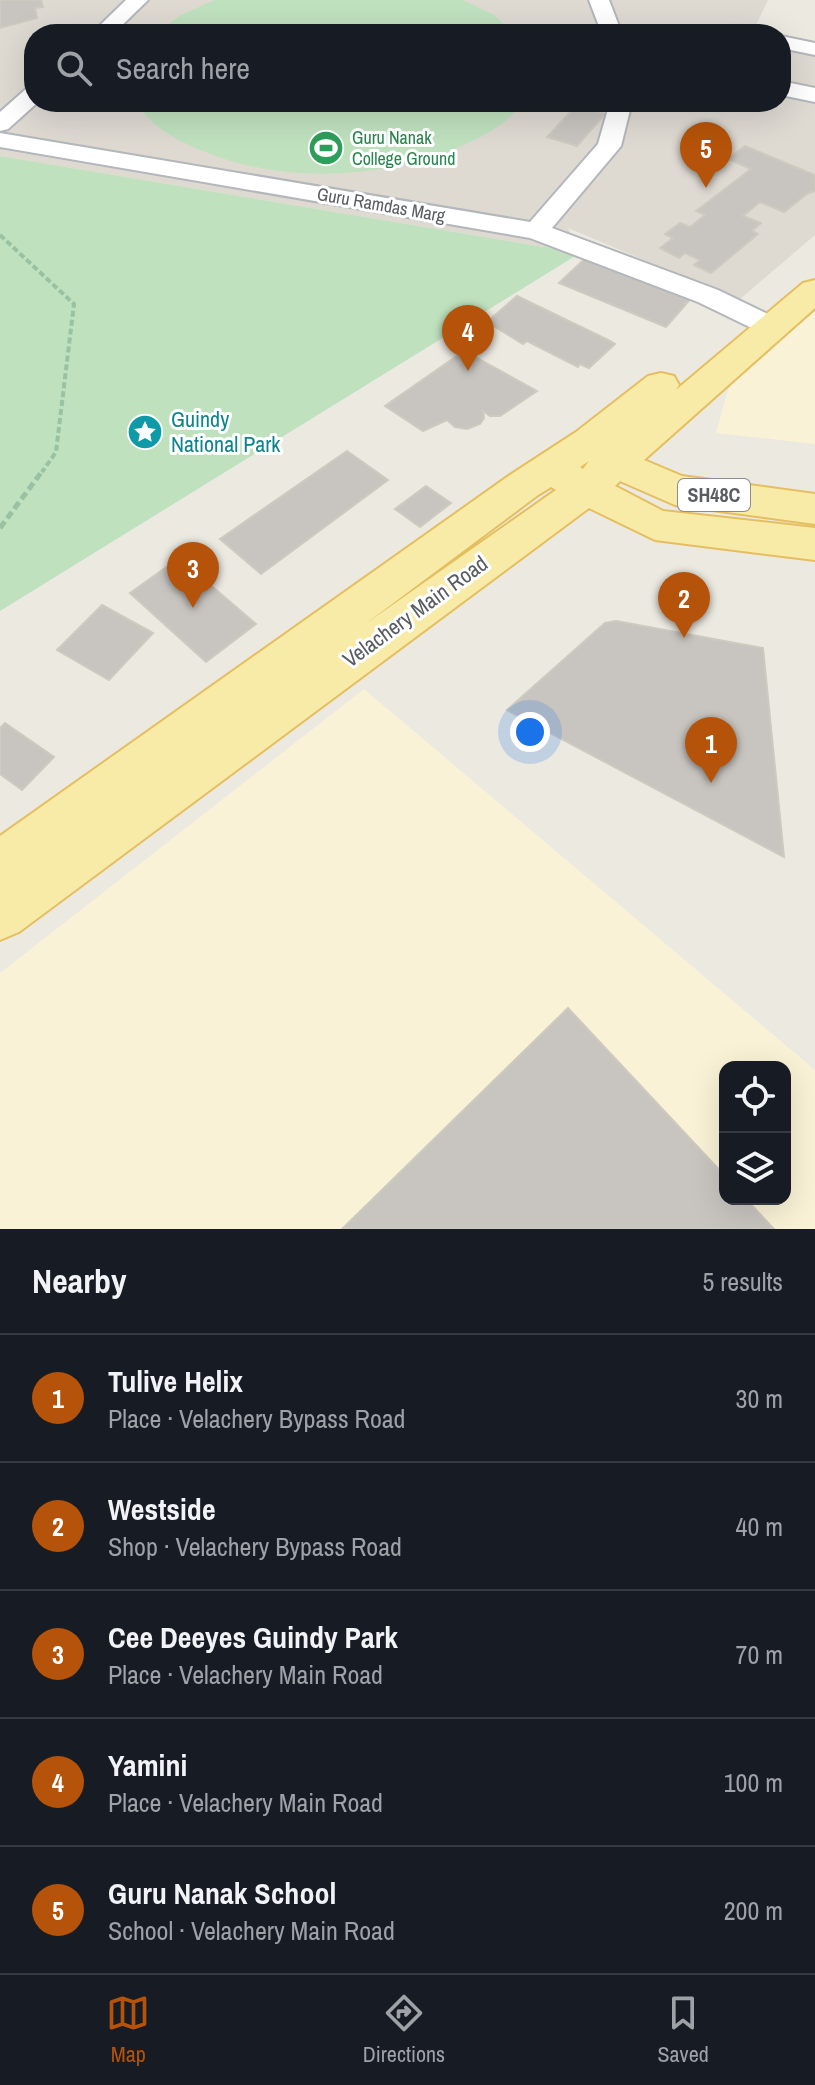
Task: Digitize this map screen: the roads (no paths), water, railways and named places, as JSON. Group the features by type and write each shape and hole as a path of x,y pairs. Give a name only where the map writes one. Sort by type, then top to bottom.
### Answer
{"main road":[{"name":"Velachery Main Road","path":"0,914 520,534 598,465 642,438 761,321 815,260"},
{"name":"Velachery Main Road","path":"761,321 815,290"},
{"name":"Velachery Main Road","path":"0,866 548,469 598,465"},
{"name":"SH48C","path":"598,465 675,490 815,509"},
{"name":"SH48C","path":"598,465 655,525 815,544"},
{"path":"520,534 580,524 655,525"}],"lane":[{"path":"112,24 138,0"},
{"path":"599,0 608,24"},
{"path":"791,44 815,49"},
{"path":"791,90 815,95"},
{"path":"0,124 24,103"},
{"path":"536,231 609,146 618,112"},
{"name":"Guru Ramdas Marg","path":"0,140 536,231 761,321"}],"place":[{"name":"Guru Nanak College Ground","path":"326,148"},
{"name":"Guru Nanak School","path":"706,188"},
{"name":"Yamini","path":"468,371"},
{"name":"Guindy National Park","path":"145,432"},
{"name":"Cee Deeyes Guindy Park","path":"193,608"},
{"name":"Westside","path":"684,638"},
{"name":"Tulive Helix","path":"711,783"}]}
